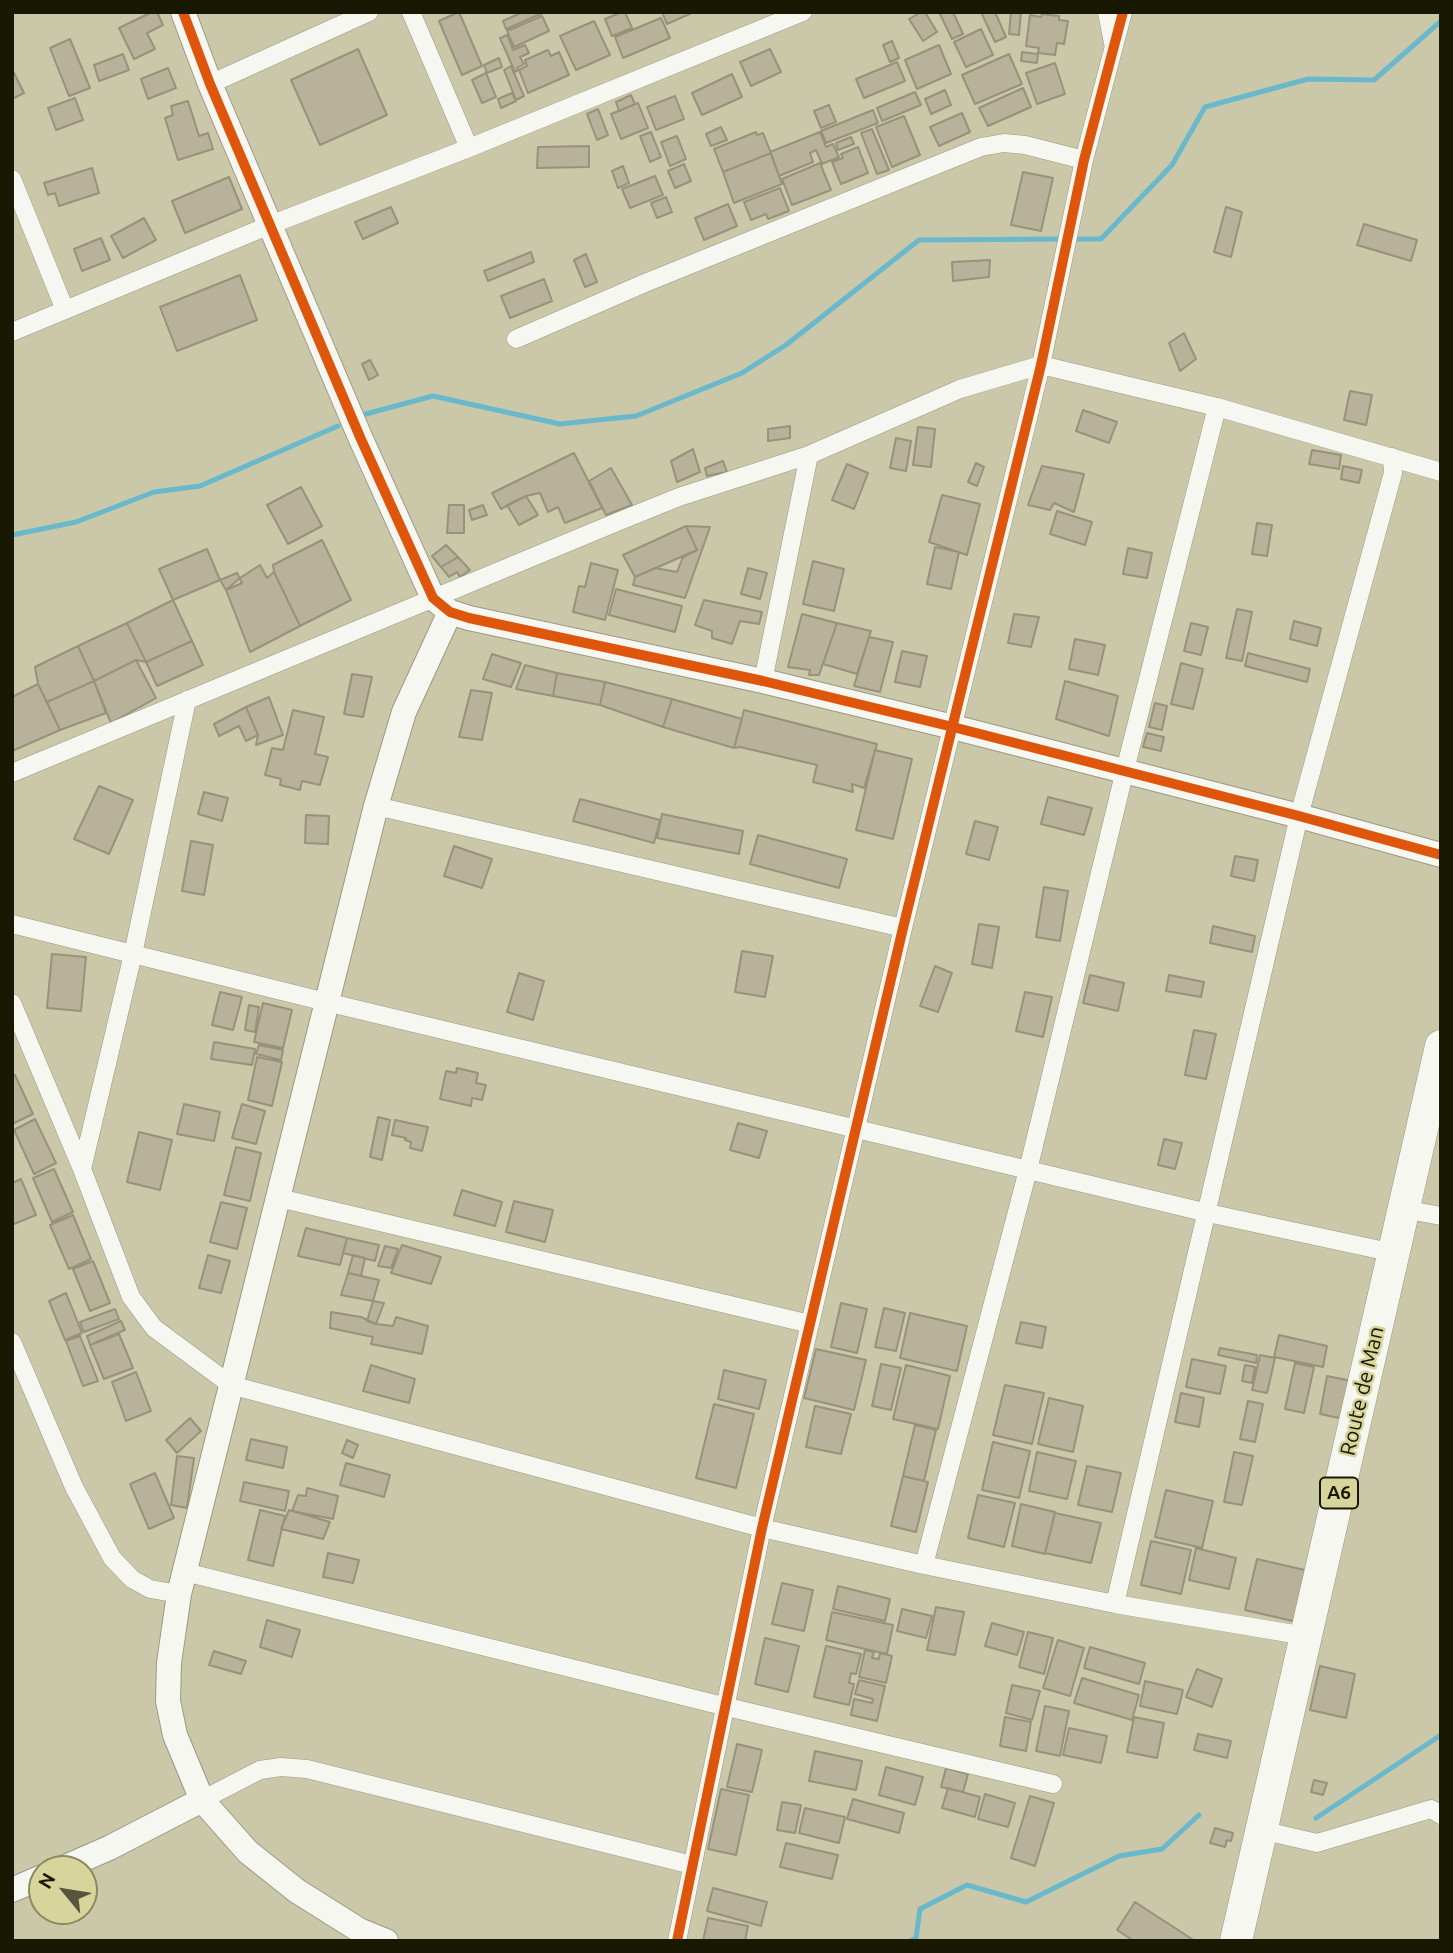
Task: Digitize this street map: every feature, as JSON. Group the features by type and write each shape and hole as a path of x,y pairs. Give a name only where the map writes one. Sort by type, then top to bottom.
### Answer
{"highway":[{"name":"Route de Man","path":"1236,1941 1441,1047"}],"street":[{"path":"183,12 360,437 441,605 469,618 763,681 953,727 1441,855"},
{"path":"211,84 369,12"},
{"path":"411,12 469,148"},
{"path":"12,332 270,225 469,148 803,12"},
{"path":"1107,12 1115,50"},
{"path":"677,1941 723,1706 762,1528 903,928 1041,365 1084,160 1123,12"},
{"path":"516,339 645,283 981,146 1003,143 1025,145 1084,160"},
{"path":"12,179 65,310"},
{"path":"12,774 187,701 441,605 679,497 809,455 960,388 1041,365 1217,407 1441,472"},
{"path":"924,1565 1028,1170 1217,407"},
{"path":"763,681 809,455"},
{"path":"1115,1604 1299,816 1393,473 1392,457"},
{"path":"386,1941 359,1930 296,1891 248,1852 202,1800 175,1735 168,1701 169,1662 182,1583 376,806 404,712 441,605"},
{"path":"82,1169 133,954 187,701"},
{"path":"376,806 903,928"},
{"path":"12,924 1208,1213 1394,1252"},
{"path":"12,1003 82,1169 131,1297 153,1328 231,1385 762,1528 1115,1604 1306,1636"},
{"path":"279,1198 810,1324"},
{"path":"1403,1209 1441,1216"},
{"path":"12,1342 74,1486 112,1558 132,1579 150,1589 182,1583 1053,1784"},
{"path":"94,1855 260,1770 281,1767 307,1769 692,1865"},
{"path":"1261,1830 1317,1843 1432,1809 1441,1815"}],"building":[{"path":"157,12 163,25 147,33 155,49 134,59 119,28"},
{"path":"459,12 482,66 462,75 439,21"},
{"path":"523,12 545,12 506,29 503,21"},
{"path":"625,12 632,28 612,36 605,19"},
{"path":"662,12 694,12 667,24"},
{"path":"925,12 937,32 923,41 909,19"},
{"path":"939,12 953,12 963,34 952,39"},
{"path":"981,12 995,12 1006,37 995,42"},
{"path":"1011,12 1021,12 1019,35 1009,34"},
{"path":"1042,14 1059,16 1059,20 1068,21 1064,44 1057,43 1055,55 1038,53 1039,48 1026,46 1030,15 1041,17"},
{"path":"542,16 549,31 514,47 507,31"},
{"path":"661,18 670,38 623,58 615,37"},
{"path":"594,21 610,55 576,70 560,36"},
{"path":"981,29 993,55 966,67 954,42"},
{"path":"507,35 513,50 525,45 529,53 520,57 524,64 515,72 500,38"},
{"path":"70,39 90,88 69,96 50,48"},
{"path":"892,41 899,58 890,62 883,45"},
{"path":"939,45 951,74 917,89 905,60"},
{"path":"358,49 387,115 320,145 291,80"},
{"path":"770,49 781,72 751,86 740,62"},
{"path":"548,50 551,56 559,52 569,75 528,93 519,70 527,66 525,60"},
{"path":"1022,52 1038,54 1037,63 1021,61"},
{"path":"123,54 129,70 99,81 94,65"},
{"path":"1009,54 1022,84 975,104 962,75"},
{"path":"499,58 502,67 487,73 484,65"},
{"path":"897,62 905,81 864,98 856,79"},
{"path":"1055,63 1065,94 1037,104 1026,73"},
{"path":"511,66 524,96 516,100 504,70"},
{"path":"168,68 176,88 148,99 141,79"},
{"path":"12,69 24,93 12,99"},
{"path":"486,73 496,97 482,103 472,80"},
{"path":"732,74 742,97 702,115 692,93"},
{"path":"1023,88 1031,107 988,126 979,108"},
{"path":"945,90 951,105 931,114 925,99"},
{"path":"915,92 921,105 882,121 877,108"},
{"path":"512,93 516,101 501,108 498,99"},
{"path":"631,95 635,104 619,111 616,102"},
{"path":"675,96 684,119 656,130 647,107"},
{"path":"75,98 83,120 56,130 48,108"},
{"path":"188,101 199,136 208,133 213,149 178,160 165,118 173,115 171,106"},
{"path":"638,103 648,128 621,139 611,114"},
{"path":"829,105 836,122 821,128 814,111"},
{"path":"598,109 608,135 597,140 587,114"},
{"path":"873,110 878,123 826,143 821,131"},
{"path":"962,113 970,132 939,146 930,127"},
{"path":"904,116 920,155 892,167 876,127"},
{"path":"721,127 727,140 711,146 706,134"},
{"path":"872,129 889,170 877,174 861,133"},
{"path":"651,132 661,157 650,162 640,136"},
{"path":"756,132 757,135 763,133 771,153 723,172 714,149"},
{"path":"820,132 826,147 833,144 839,157 822,164 816,150 810,153 813,162 779,176 770,152"},
{"path":"677,136 686,159 670,166 661,142"},
{"path":"851,137 854,144 838,150 836,143"},
{"path":"589,146 589,167 537,168 538,147"},
{"path":"858,147 868,173 841,184 832,162 843,158 841,154"},
{"path":"771,153 782,184 734,203 723,172"},
{"path":"820,163 831,190 792,205 782,179"},
{"path":"684,164 691,181 675,188 668,171"},
{"path":"623,166 629,183 618,188 612,171"},
{"path":"92,168 99,193 59,206 55,193 48,195 44,183"},
{"path":"1023,172 1053,178 1041,231 1011,225"},
{"path":"655,176 663,195 630,208 622,189"},
{"path":"229,177 242,209 185,233 172,201"},
{"path":"780,188 789,211 768,219 766,214 751,220 744,202"},
{"path":"666,197 672,212 657,218 651,203"},
{"path":"728,204 737,226 704,240 695,218"},
{"path":"391,207 398,223 363,239 355,222"},
{"path":"1226,207 1242,212 1231,257 1214,252"},
{"path":"144,218 156,240 123,258 111,236"},
{"path":"1364,224 1417,240 1411,261 1357,245"},
{"path":"101,238 110,260 82,271 74,249"},
{"path":"531,252 534,262 488,281 484,271"},
{"path":"586,254 597,282 585,287 574,260"},
{"path":"990,260 989,277 953,281 952,262"},
{"path":"240,275 257,320 177,351 160,307"},
{"path":"544,279 552,301 510,318 501,296"},
{"path":"1184,333 1196,359 1180,371 1169,343"},
{"path":"370,360 378,375 369,380 362,364"},
{"path":"1350,391 1372,395 1366,425 1344,420"},
{"path":"1083,410 1117,422 1109,443 1076,431"},
{"path":"790,426 790,438 768,441 768,429"},
{"path":"918,427 935,429 931,467 913,465"},
{"path":"896,438 911,441 906,471 890,468"},
{"path":"693,449 700,472 677,482 671,461"},
{"path":"1312,450 1341,455 1339,469 1309,464"},
{"path":"574,453 602,508 565,523 558,507 548,512 540,493 526,496 501,509 492,493"},
{"path":"723,461 727,472 707,476 705,468"},
{"path":"976,463 984,467 977,486 968,482"},
{"path":"847,464 868,473 854,509 832,500"},
{"path":"1042,466 1084,474 1074,512 1054,503 1050,510 1028,505"},
{"path":"1343,466 1362,470 1359,483 1341,479"},
{"path":"611,468 632,505 606,515 589,481"},
{"path":"301,487 322,526 288,544 267,505"},
{"path":"942,495 980,504 967,555 929,542"},
{"path":"526,496 538,515 519,525 507,505"},
{"path":"449,505 464,505 464,533 447,533"},
{"path":"483,505 487,515 472,520 469,510"},
{"path":"1057,511 1092,522 1085,545 1050,534"},
{"path":"1257,523 1272,525 1267,556 1252,554"},
{"path":"686,526 697,550 635,577 623,555"},
{"path":"686,526 710,527 685,598 633,585 635,577 655,568 677,572 683,557 697,550"},
{"path":"322,540 351,600 300,626 273,565"},
{"path":"446,545 458,557 441,567 432,556"},
{"path":"935,547 959,552 951,589 927,584"},
{"path":"1128,548 1152,553 1147,578 1123,574"},
{"path":"207,549 220,580 173,600 159,569"},
{"path":"458,557 470,570 460,577 457,572 449,577 441,567"},
{"path":"813,561 844,569 834,611 803,604"},
{"path":"591,563 618,570 605,620 573,612 579,586 585,587"},
{"path":"260,565 267,578 274,572 300,626 250,652 226,590"},
{"path":"748,568 767,573 760,599 741,594"},
{"path":"237,573 242,583 226,590 220,580"},
{"path":"616,589 682,606 675,632 609,615"},
{"path":"173,600 192,641 146,662 127,623"},
{"path":"704,600 762,612 759,624 740,621 732,644 712,638 712,631 695,625"},
{"path":"1237,609 1252,612 1242,661 1226,658"},
{"path":"802,614 837,623 819,675 809,675 810,670 788,667"},
{"path":"1014,614 1039,617 1031,647 1008,643"},
{"path":"1294,621 1321,628 1317,646 1290,639"},
{"path":"127,623 146,662 136,660 94,681 78,646"},
{"path":"837,623 871,631 857,674 823,664"},
{"path":"1191,623 1208,627 1201,655 1184,651"},
{"path":"869,637 893,642 880,692 854,686"},
{"path":"1075,639 1105,645 1098,675 1069,669"},
{"path":"192,641 203,665 157,686 146,662"},
{"path":"78,646 94,681 47,702 38,684 35,667"},
{"path":"902,651 927,656 920,687 895,682"},
{"path":"1248,653 1310,669 1307,682 1245,666"},
{"path":"492,654 521,663 511,687 483,679"},
{"path":"136,660 156,698 111,723 94,681"},
{"path":"1181,663 1203,669 1193,709 1171,704"},
{"path":"525,665 557,673 553,696 516,689"},
{"path":"557,673 605,682 600,705 553,696"},
{"path":"352,674 372,677 363,717 344,714"},
{"path":"94,681 106,713 60,730 47,702"},
{"path":"1065,681 1118,696 1109,736 1056,719"},
{"path":"605,682 672,699 663,727 600,705"},
{"path":"38,684 60,730 12,751 12,697"},
{"path":"471,690 492,693 482,740 459,737"},
{"path":"269,697 283,735 256,745 258,735 246,707"},
{"path":"672,699 742,719 734,748 663,727"},
{"path":"1155,703 1167,706 1162,730 1149,727"},
{"path":"246,707 258,735 246,741 239,726 219,736 214,724"},
{"path":"293,710 324,717 315,754 328,757 320,785 302,781 300,790 280,785 281,779 265,775 272,748 283,750"},
{"path":"744,710 877,744 864,788 852,784 853,792 813,782 817,765 740,747 734,748"},
{"path":"1147,733 1164,737 1161,751 1143,747"},
{"path":"875,750 912,759 893,839 856,830"},
{"path":"99,786 133,800 109,854 74,839"},
{"path":"204,792 228,798 222,821 198,814"},
{"path":"1048,797 1092,808 1084,835 1041,824"},
{"path":"580,799 660,820 654,843 573,821"},
{"path":"662,814 743,831 739,854 657,838"},
{"path":"306,815 329,816 328,844 305,843"},
{"path":"975,821 998,827 989,860 966,854"},
{"path":"758,835 847,859 839,888 750,864"},
{"path":"191,841 213,845 204,895 182,891"},
{"path":"454,846 492,859 482,888 444,876"},
{"path":"1235,856 1258,860 1254,881 1231,876"},
{"path":"1044,887 1068,891 1060,941 1036,937"},
{"path":"979,924 999,927 992,968 972,964"},
{"path":"1213,926 1255,936 1252,952 1210,943"},
{"path":"742,951 773,956 765,997 735,992"},
{"path":"52,954 86,957 81,1011 47,1008"},
{"path":"935,966 952,973 938,1012 920,1006"},
{"path":"519,973 544,981 533,1020 507,1012"},
{"path":"1090,975 1124,983 1118,1011 1083,1003"},
{"path":"1169,975 1204,982 1201,997 1166,991"},
{"path":"220,992 242,997 233,1030 212,1025"},
{"path":"1025,992 1052,997 1043,1037 1016,1031"},
{"path":"263,1003 292,1010 283,1048 254,1042"},
{"path":"249,1005 259,1007 255,1032 245,1030"},
{"path":"1194,1030 1216,1034 1206,1079 1185,1075"},
{"path":"214,1042 255,1049 252,1065 211,1059"},
{"path":"259,1045 283,1050 281,1060 256,1054"},
{"path":"257,1057 282,1062 272,1106 248,1100"},
{"path":"457,1068 478,1073 476,1083 486,1085 482,1100 472,1098 471,1106 440,1099 446,1071 456,1073"},
{"path":"15,1075 33,1114 12,1124 12,1077"},
{"path":"184,1104 220,1112 214,1141 177,1134"},
{"path":"242,1104 265,1111 256,1144 232,1138"},
{"path":"378,1117 390,1120 382,1160 370,1157"},
{"path":"35,1119 56,1163 34,1174 14,1130"},
{"path":"395,1120 428,1127 422,1151 410,1148 411,1142 405,1140 406,1138 392,1135"},
{"path":"738,1123 767,1131 759,1158 730,1150"},
{"path":"139,1132 172,1140 160,1190 127,1182"},
{"path":"1164,1139 1182,1143 1175,1169 1158,1165"},
{"path":"236,1147 261,1153 250,1201 224,1195"},
{"path":"54,1169 73,1212 52,1222 33,1178"},
{"path":"21,1179 36,1215 14,1224 12,1183"},
{"path":"462,1190 502,1202 495,1226 454,1215"},
{"path":"514,1201 553,1210 545,1242 506,1232"},
{"path":"221,1202 247,1208 237,1249 210,1242"},
{"path":"73,1215 91,1259 69,1269 50,1225"},
{"path":"306,1228 347,1238 340,1265 298,1256"},
{"path":"347,1238 379,1245 375,1261 343,1253"},
{"path":"402,1245 441,1257 431,1284 391,1273"},
{"path":"385,1246 398,1249 391,1268 378,1266"},
{"path":"208,1255 230,1261 221,1293 199,1288"},
{"path":"353,1255 365,1258 361,1276 348,1273"},
{"path":"93,1261 110,1303 90,1311 73,1269"},
{"path":"348,1273 379,1280 373,1301 341,1295"},
{"path":"66,1293 82,1333 65,1340 49,1301"},
{"path":"373,1301 384,1303 376,1324 367,1321"},
{"path":"841,1303 867,1309 857,1353 831,1347"},
{"path":"884,1308 905,1313 896,1351 875,1347"},
{"path":"115,1309 119,1319 84,1332 80,1322"},
{"path":"331,1312 361,1317 376,1324 393,1326 396,1317 428,1326 422,1354 371,1344 373,1337 330,1328"},
{"path":"910,1313 967,1326 957,1371 900,1358"},
{"path":"121,1321 125,1330 90,1345 87,1336"},
{"path":"1021,1322 1046,1327 1042,1348 1016,1343"},
{"path":"119,1334 133,1368 104,1379 90,1345"},
{"path":"1279,1335 1327,1346 1323,1367 1274,1357"},
{"path":"80,1336 98,1381 83,1386 66,1341"},
{"path":"1220,1348 1257,1355 1256,1363 1218,1355"},
{"path":"816,1349 866,1360 854,1410 804,1398"},
{"path":"1260,1355 1275,1358 1267,1393 1252,1390"},
{"path":"1192,1359 1226,1366 1220,1394 1186,1387"},
{"path":"1295,1363 1314,1367 1304,1413 1285,1409"},
{"path":"881,1364 901,1368 891,1410 872,1406"},
{"path":"371,1365 415,1379 409,1403 363,1391"},
{"path":"906,1365 950,1376 938,1429 893,1419"},
{"path":"1245,1365 1255,1367 1252,1383 1242,1381"},
{"path":"724,1370 766,1380 759,1409 718,1399"},
{"path":"136,1372 151,1411 126,1421 112,1382"},
{"path":"1327,1376 1352,1381 1344,1419 1320,1414"},
{"path":"1005,1385 1044,1393 1032,1444 993,1435"},
{"path":"1181,1393 1204,1398 1199,1427 1175,1422"},
{"path":"1049,1398 1083,1406 1073,1452 1038,1444"},
{"path":"1248,1401 1263,1404 1255,1442 1240,1439"},
{"path":"714,1404 754,1414 736,1488 696,1478"},
{"path":"815,1406 851,1414 841,1454 806,1447"},
{"path":"190,1418 201,1431 177,1453 166,1440"},
{"path":"915,1425 936,1430 924,1481 903,1476"},
{"path":"251,1439 287,1447 283,1468 246,1460"},
{"path":"347,1440 358,1445 353,1458 342,1453"},
{"path":"993,1442 1030,1451 1019,1498 982,1490"},
{"path":"1037,1452 1076,1461 1067,1499 1029,1491"},
{"path":"1234,1452 1253,1456 1242,1505 1224,1502"},
{"path":"177,1456 194,1458 187,1508 171,1505"},
{"path":"346,1463 390,1475 384,1497 340,1485"},
{"path":"1087,1466 1121,1473 1112,1512 1078,1505"},
{"path":"155,1473 174,1518 149,1529 130,1484"},
{"path":"903,1476 928,1482 916,1532 891,1526"},
{"path":"244,1482 289,1491 285,1511 240,1501"},
{"path":"307,1488 338,1496 333,1519 292,1511 298,1495 306,1496"},
{"path":"1166,1490 1213,1501 1202,1548 1155,1537"},
{"path":"978,1495 1015,1503 1004,1547 968,1538"},
{"path":"1021,1504 1055,1512 1045,1554 1012,1546"},
{"path":"260,1510 285,1516 273,1566 248,1560"},
{"path":"289,1510 330,1522 323,1539 281,1529"},
{"path":"1055,1513 1101,1523 1091,1563 1045,1553"},
{"path":"1151,1541 1191,1550 1181,1594 1141,1585"},
{"path":"1196,1548 1236,1558 1229,1589 1189,1580"},
{"path":"328,1553 359,1560 353,1583 323,1577"},
{"path":"1257,1559 1309,1571 1297,1622 1245,1610"},
{"path":"782,1583 813,1590 804,1631 772,1624"},
{"path":"838,1586 890,1599 885,1621 833,1609"},
{"path":"936,1607 964,1612 955,1655 927,1650"},
{"path":"902,1609 932,1616 926,1638 897,1631"},
{"path":"832,1612 893,1625 887,1654 826,1640"},
{"path":"267,1620 300,1630 292,1657 260,1647"},
{"path":"992,1623 1024,1632 1017,1655 985,1646"},
{"path":"1028,1632 1053,1638 1044,1674 1019,1667"},
{"path":"765,1638 799,1646 788,1692 755,1684"},
{"path":"1058,1640 1084,1648 1070,1696 1043,1688"},
{"path":"826,1646 861,1654 856,1674 851,1673 849,1683 854,1684 849,1705 814,1697"},
{"path":"1090,1647 1145,1663 1139,1684 1084,1668"},
{"path":"865,1650 874,1652 872,1658 879,1659 880,1653 892,1656 886,1683 859,1677"},
{"path":"214,1651 246,1661 241,1674 209,1665"},
{"path":"1320,1666 1355,1674 1346,1718 1310,1710"},
{"path":"1197,1669 1222,1679 1212,1707 1186,1697"},
{"path":"1082,1678 1139,1695 1132,1720 1074,1703"},
{"path":"859,1680 885,1686 877,1721 851,1715 854,1699 872,1703 873,1699 855,1694"},
{"path":"1145,1681 1183,1690 1177,1714 1140,1706"},
{"path":"1012,1685 1040,1691 1032,1720 1006,1713"},
{"path":"1045,1706 1069,1711 1060,1756 1036,1751"},
{"path":"1005,1717 1031,1722 1026,1751 1000,1746"},
{"path":"1134,1717 1164,1723 1157,1758 1127,1752"},
{"path":"1069,1728 1107,1736 1101,1763 1063,1755"},
{"path":"1198,1734 1231,1741 1227,1758 1194,1750"},
{"path":"737,1744 762,1750 752,1792 727,1787"},
{"path":"815,1751 862,1761 856,1790 809,1781"},
{"path":"886,1767 923,1777 915,1805 879,1795"},
{"path":"946,1768 968,1774 963,1792 941,1787"},
{"path":"1314,1780 1327,1783 1323,1795 1311,1792"},
{"path":"948,1788 980,1797 975,1817 942,1808"},
{"path":"721,1789 749,1795 736,1855 708,1849"},
{"path":"985,1794 1015,1803 1008,1827 978,1819"},
{"path":"1030,1796 1054,1803 1035,1866 1011,1858"},
{"path":"853,1799 904,1813 899,1833 847,1819"},
{"path":"782,1802 801,1805 795,1833 777,1830"},
{"path":"805,1808 845,1817 839,1843 799,1833"},
{"path":"1215,1828 1233,1833 1231,1841 1227,1840 1225,1847 1210,1843"},
{"path":"786,1843 838,1855 832,1879 780,1867"},
{"path":"713,1888 767,1902 761,1926 707,1911"},
{"path":"1135,1902 1195,1941 1134,1941 1117,1930"},
{"path":"708,1918 748,1926 745,1941 703,1941"}],"waterway":[{"path":"1071,239 1101,239 1172,165 1205,107 1308,79 1374,80 1441,21"},
{"path":"366,414 433,396 560,424 636,416 742,373 786,345 919,240 1064,239"},
{"path":"12,535 76,522 154,492 200,486 338,426"},
{"path":"1316,1818 1441,1735"},
{"path":"910,1941 916,1938 920,1909 967,1885 1026,1902 1119,1856 1162,1849 1199,1815"}],"cycle path":[{"path":"183,12 210,84 360,437 433,598 450,612 763,681 953,727 1441,855"},
{"path":"677,1941 762,1528 903,928 1041,365 1084,160 1123,12"}]}
